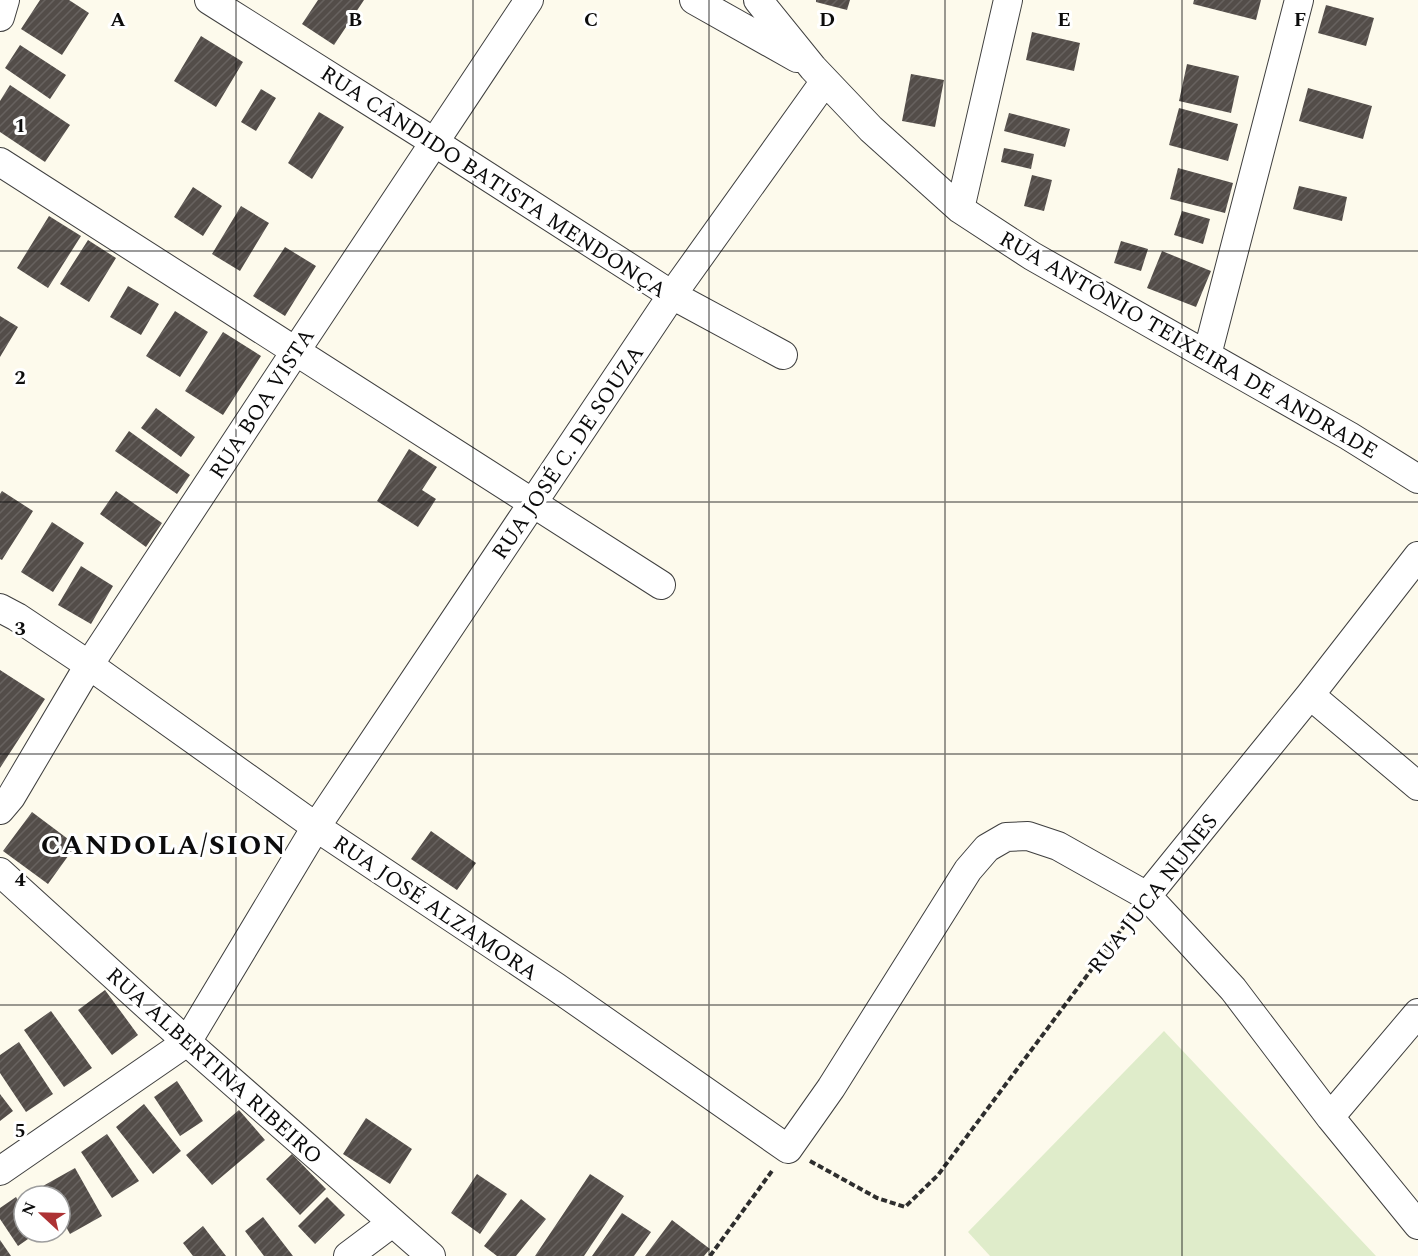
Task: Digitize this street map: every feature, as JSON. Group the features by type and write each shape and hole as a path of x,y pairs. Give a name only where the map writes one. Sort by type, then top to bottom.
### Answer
{"street":[{"path":"0,17 5,0"},
{"name":"RUA CÂNDIDO BATISTA MENDONÇA","path":"209,0 672,296 783,355"},
{"name":"RUA BOA VISTA","path":"0,810 11,797 89,665 529,0"},
{"path":"694,0 819,74"},
{"path":"758,0 819,74"},
{"path":"960,209 1008,0"},
{"path":"1207,355 1299,0"},
{"name":"RUA ANTÔNIO TEIXEIRA DE ANDRADE","path":"819,74 871,129 960,209 1061,274 1349,436 1418,479"},
{"name":"RUA JOSÉ C. DE SOUZA","path":"187,1042 316,827 819,74"},
{"path":"0,162 661,585"},
{"name":"RUA JUCA NUNES","path":"1147,896 1310,695 1418,556"},
{"name":"RUA JOSÉ ALZAMORA","path":"0,608 89,665 316,827 555,987 788,1149"},
{"path":"1310,695 1418,786"},
{"path":"788,1149 831,1088 968,870 987,848 1006,837 1028,836 1058,846 1147,896 1233,989 1330,1117 1418,1225"},
{"name":"RUA ALBERTINA RIBEIRO","path":"0,872 187,1042 431,1256"},
{"path":"1330,1117 1418,1013"},
{"path":"0,1171 187,1042"},
{"path":"348,1256 392,1223"}],"path":[{"name":"RUA JUCA NUNES","path":"788,1149 877,1198 904,1207 938,1175 1147,896"},
{"path":"711,1256 788,1149"}],"green space":[{"path":"1164,1031 1376,1256 990,1256 968,1232"}],"building":[{"path":"40,0 69,0 89,13 62,55 21,29"},
{"path":"318,0 364,0 334,45 302,24"},
{"path":"816,0 850,0 847,10 816,2"},
{"path":"1194,0 1261,0 1256,20 1193,4"},
{"path":"1326,5 1374,18 1366,46 1318,33"},
{"path":"1032,32 1080,43 1074,71 1026,60"},
{"path":"201,36 243,62 216,107 174,81"},
{"path":"20,45 66,75 50,99 5,68"},
{"path":"1187,64 1239,76 1231,113 1179,101"},
{"path":"911,74 944,80 935,127 902,121"},
{"path":"10,85 70,125 45,162 0,132 0,101"},
{"path":"1308,88 1372,106 1363,139 1299,121"},
{"path":"261,89 276,98 256,131 241,122"},
{"path":"1179,108 1238,124 1228,161 1169,145"},
{"path":"319,112 344,127 312,179 288,163"},
{"path":"1009,113 1070,129 1065,147 1004,131"},
{"path":"1004,148 1034,154 1031,169 1001,162"},
{"path":"1178,168 1233,183 1225,213 1170,199"},
{"path":"1032,175 1052,180 1044,211 1024,206"},
{"path":"1299,186 1347,197 1342,221 1293,209"},
{"path":"193,187 222,206 203,236 174,217"},
{"path":"241,206 269,223 240,271 212,254"},
{"path":"1182,211 1210,219 1203,244 1174,235"},
{"path":"49,216 81,236 48,288 17,268"},
{"path":"88,240 116,258 89,302 60,284"},
{"path":"1121,241 1148,249 1141,271 1114,263"},
{"path":"285,247 316,266 285,316 253,296"},
{"path":"1162,251 1211,271 1196,307 1147,288"},
{"path":"128,286 159,304 141,335 110,317"},
{"path":"175,311 208,332 180,377 146,356"},
{"path":"0,316 18,327 0,357"},
{"path":"223,332 261,356 223,415 185,391"},
{"path":"156,408 195,437 181,457 141,428"},
{"path":"129,431 190,475 177,494 115,451"},
{"path":"409,449 437,467 422,490 436,499 418,527 377,501"},
{"path":"2,491 33,511 2,560 0,559 0,494"},
{"path":"116,491 162,523 146,547 100,514"},
{"path":"52,522 84,543 53,592 21,572"},
{"path":"81,566 113,586 91,624 58,605"},
{"path":"0,670 45,699 0,768"},
{"path":"32,812 76,845 48,884 3,851"},
{"path":"431,831 476,863 457,890 411,859"},
{"path":"105,990 138,1035 112,1055 78,1010"},
{"path":"51,1011 92,1068 64,1087 24,1030"},
{"path":"19,1042 53,1094 26,1112 0,1073 0,1055"},
{"path":"177,1081 203,1121 180,1136 154,1097"},
{"path":"0,1094 13,1111 0,1121"},
{"path":"144,1104 181,1151 153,1174 116,1127"},
{"path":"239,1110 265,1140 212,1185 186,1155"},
{"path":"366,1118 412,1149 390,1184 343,1154"},
{"path":"107,1134 139,1181 112,1198 81,1152"},
{"path":"292,1154 326,1189 300,1215 266,1179"},
{"path":"75,1168 102,1216 72,1233 72,1184 47,1184"},
{"path":"477,1174 507,1194 480,1234 451,1213"},
{"path":"590,1174 624,1196 584,1256 535,1256"},
{"path":"327,1197 345,1215 315,1244 298,1226"},
{"path":"521,1199 546,1219 516,1256 497,1256 484,1246"},
{"path":"12,1200 12,1237 0,1219 0,1208"},
{"path":"622,1213 651,1232 634,1256 592,1256"},
{"path":"263,1217 293,1256 264,1256 245,1231"},
{"path":"672,1220 710,1249 704,1256 645,1256"},
{"path":"203,1226 226,1256 193,1256 183,1243"},
{"path":"0,1240 11,1256 0,1256"}],"district":[{"name":"CANDOLA/SION","path":"164,844"}]}
